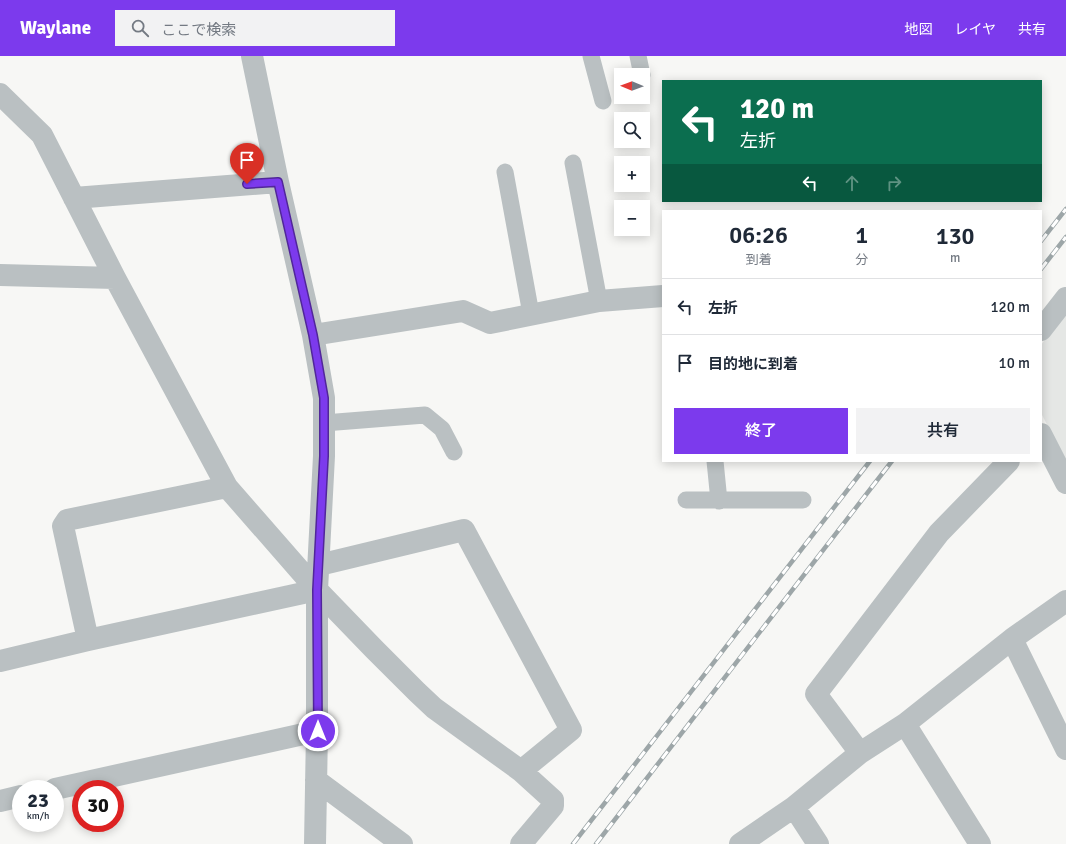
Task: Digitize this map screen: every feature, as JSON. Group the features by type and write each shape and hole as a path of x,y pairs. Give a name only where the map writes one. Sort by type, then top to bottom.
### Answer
{"street":[{"path":"252,56 278,182 313,335 324,398 324,456 317,590 318,731 315,844"},
{"path":"0,94 42,135 115,278 227,487 317,590 434,708 521,771 553,800 553,806 521,844"},
{"path":"74,198 278,182"},
{"path":"0,275 115,278"},
{"path":"313,335 463,311 490,323 599,301 662,296"},
{"path":"1042,329 1066,298"},
{"path":"1042,436 1066,483"},
{"path":"860,753 816,694 939,533 1008,462"},
{"path":"88,640 63,526 67,520 227,487"},
{"path":"319,565 464,530 571,730 521,771"},
{"path":"0,662 88,640 317,590"},
{"path":"740,844 794,807 860,753 905,724 1012,639 1066,601"},
{"path":"1012,639 1066,749"},
{"path":"905,724 980,844"},
{"path":"64,787 318,731"},
{"path":"316,780 402,844"},
{"path":"0,801 12,798"},
{"path":"794,807 818,844"}],"lane":[{"path":"590,56 603,101"},
{"path":"638,56 641,68"},
{"path":"573,163 599,301"},
{"path":"504,172 531,314"},
{"path":"324,423 425,415 442,429 454,452"},
{"path":"715,462 719,501"},
{"path":"686,500 803,500"}],"shaded area":[{"path":"1066,312 1066,461 1042,415 1042,344"}],"railway":[{"path":"1042,240 1066,209"},
{"path":"1042,268 1066,237"},
{"path":"573,844 869,462"},
{"path":"596,844 891,462"}],"route":[{"path":"247,184 278,182 313,335 324,398 324,456 317,590 318,731"}]}
